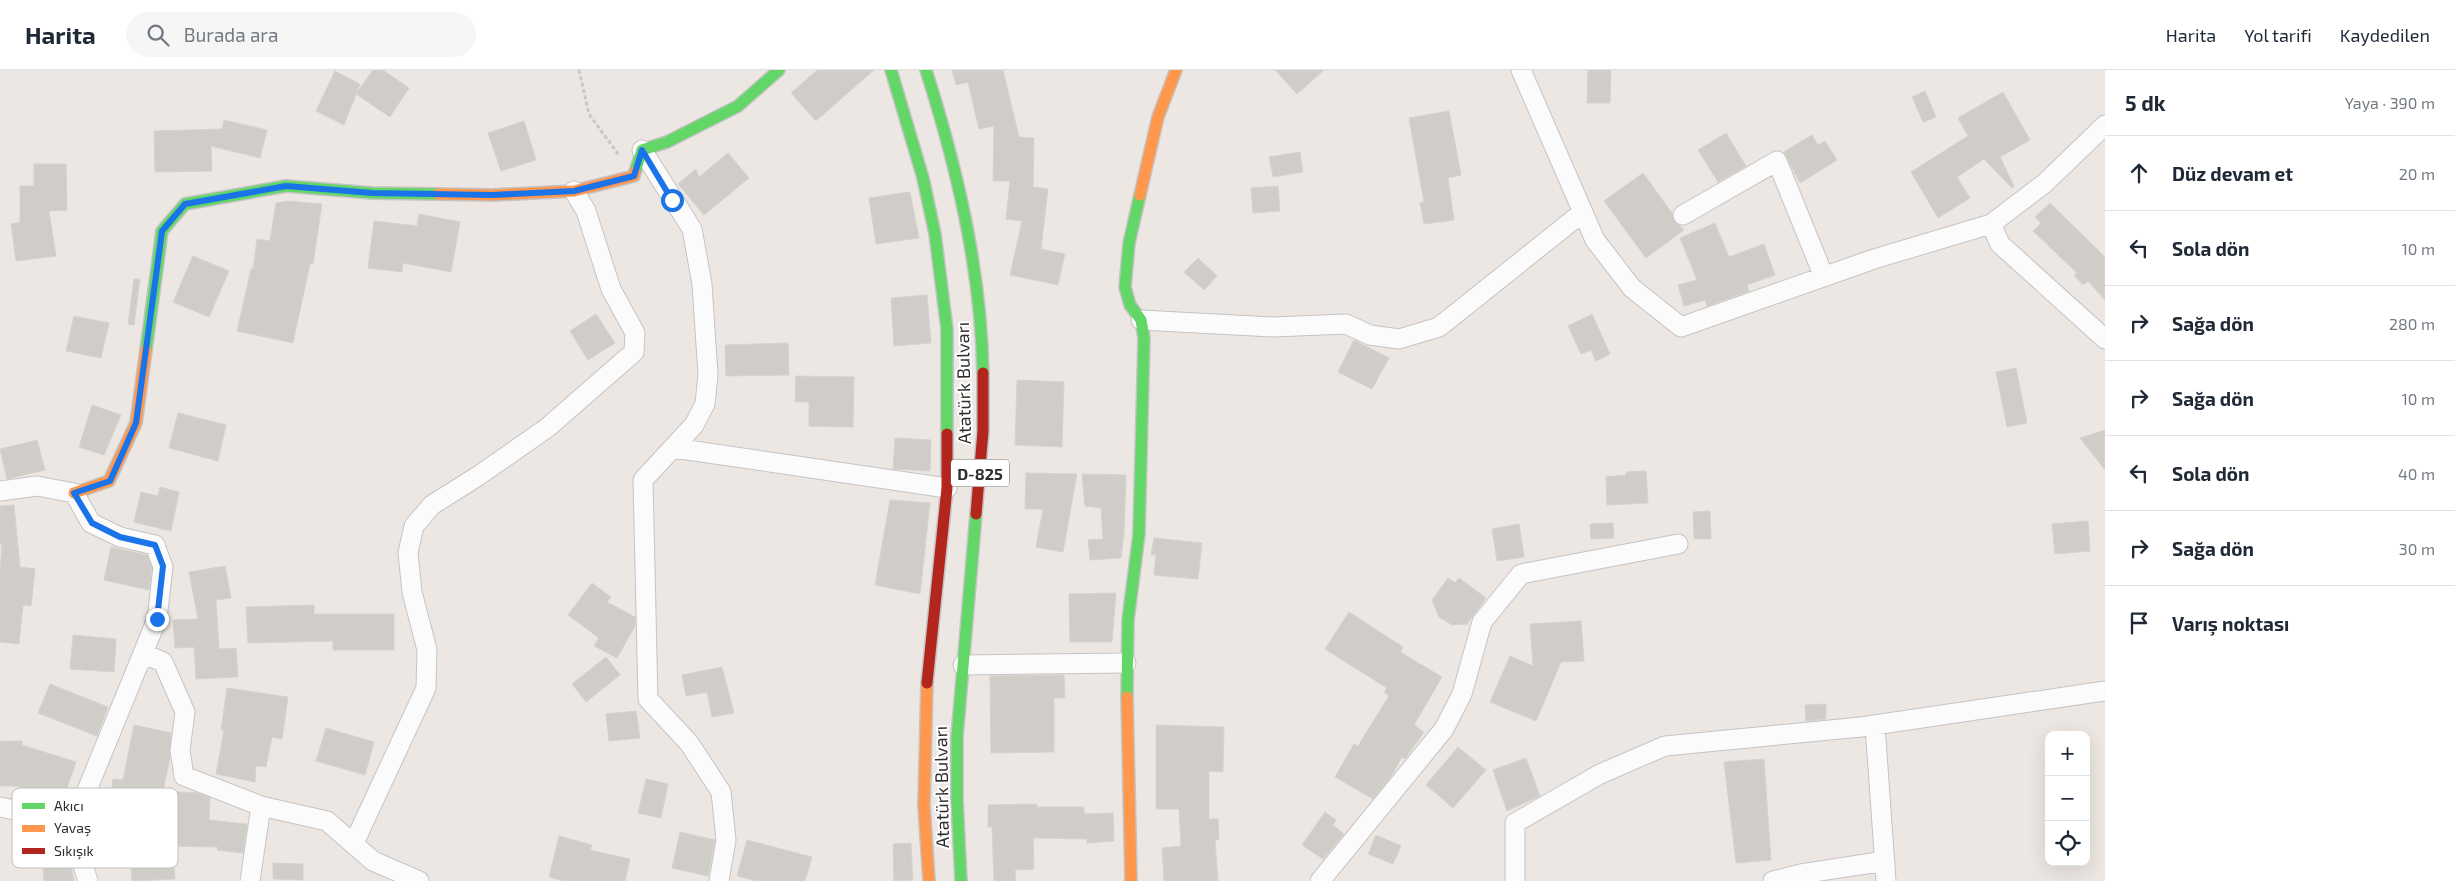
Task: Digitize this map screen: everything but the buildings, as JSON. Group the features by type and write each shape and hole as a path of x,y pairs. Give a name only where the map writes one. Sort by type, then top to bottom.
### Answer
{"main road":[{"path":"74,493 110,481 136,423 162,231 185,204 286,186 372,193 492,195 574,191 634,176 642,150 667,142 738,106 779,70"},
{"name":"Atatürk Bulvarı","path":"891,70 923,178 943,291 949,367 947,488 925,698 924,806 929,881"},
{"name":"Atatürk Bulvarı","path":"926,70 944,124 960,190 975,264 981,320 984,412 958,718 957,765 961,881"},
{"path":"1131,881 1128,845 1126,663 1128,620 1139,534 1143,457 1144,338 1141,320 1130,305 1125,288 1129,243 1158,117 1176,70"}],"street":[{"path":"1521,70 1595,240 1632,288 1681,327 1874,259 1991,224 2045,182 2105,125"},
{"path":"642,150 692,229 702,284 708,375 705,404 694,425 643,480 648,698 689,743 721,792 726,840 718,881"},
{"path":"1683,215 1777,161 1824,277"},
{"path":"354,843 426,688 427,650 412,592 408,553 414,526 432,505 547,428 634,352 635,333 611,289 586,212 574,191"},
{"path":"1141,320 1273,327 1346,324 1370,335 1399,339 1439,326 1583,212"},
{"path":"1991,224 2000,244 2105,339"},
{"path":"674,448 947,488"},
{"path":"0,491 38,486 74,493 92,523 120,537 155,545 163,566 157,619 139,666"},
{"path":"1320,881 1444,729 1462,694 1482,622 1521,574 1678,544"},
{"path":"88,788 144,654 163,662 185,712 180,750 184,776 261,806 327,821 373,861 419,881"},
{"path":"963,665 1126,663"},
{"path":"1515,881 1515,823 1600,774 1665,746 1875,725 2105,691"},
{"path":"1875,725 1886,881"},
{"path":"250,881 261,806"},
{"path":"1773,881 1800,874 1885,861"},
{"path":"84,868 88,881"}],"path":[{"path":"579,70 589,114 634,176"}],"traffic: fast":[{"path":"635,172 642,150 667,142 738,106 779,70"},
{"path":"891,70 923,178 935,234 947,329 947,434"},
{"path":"926,70 948,144 965,219 978,296 983,373"},
{"path":"146,350 162,231 185,204 286,186 372,193 438,194"},
{"path":"1127,697 1128,620 1139,534 1144,338 1141,320 1130,305 1125,287 1129,243 1140,195"},
{"path":"961,881 957,799 957,737 976,514"}],"traffic: slow":[{"path":"1140,195 1158,117 1176,70"},
{"path":"438,194 492,195 574,191 634,176 635,172"},
{"path":"74,493 109,481 136,423 146,350"},
{"path":"927,683 924,806 929,881"},
{"path":"1127,697 1131,881"}],"traffic: jam":[{"path":"976,514 983,431 983,373"},
{"path":"927,683 947,488 947,434"}],"route":[{"path":"157,619 163,566 155,545 120,537 92,523 74,493 110,481 136,423 162,231 185,204 286,186 372,193 492,195 574,191 634,176 642,150 672,200"}]}
